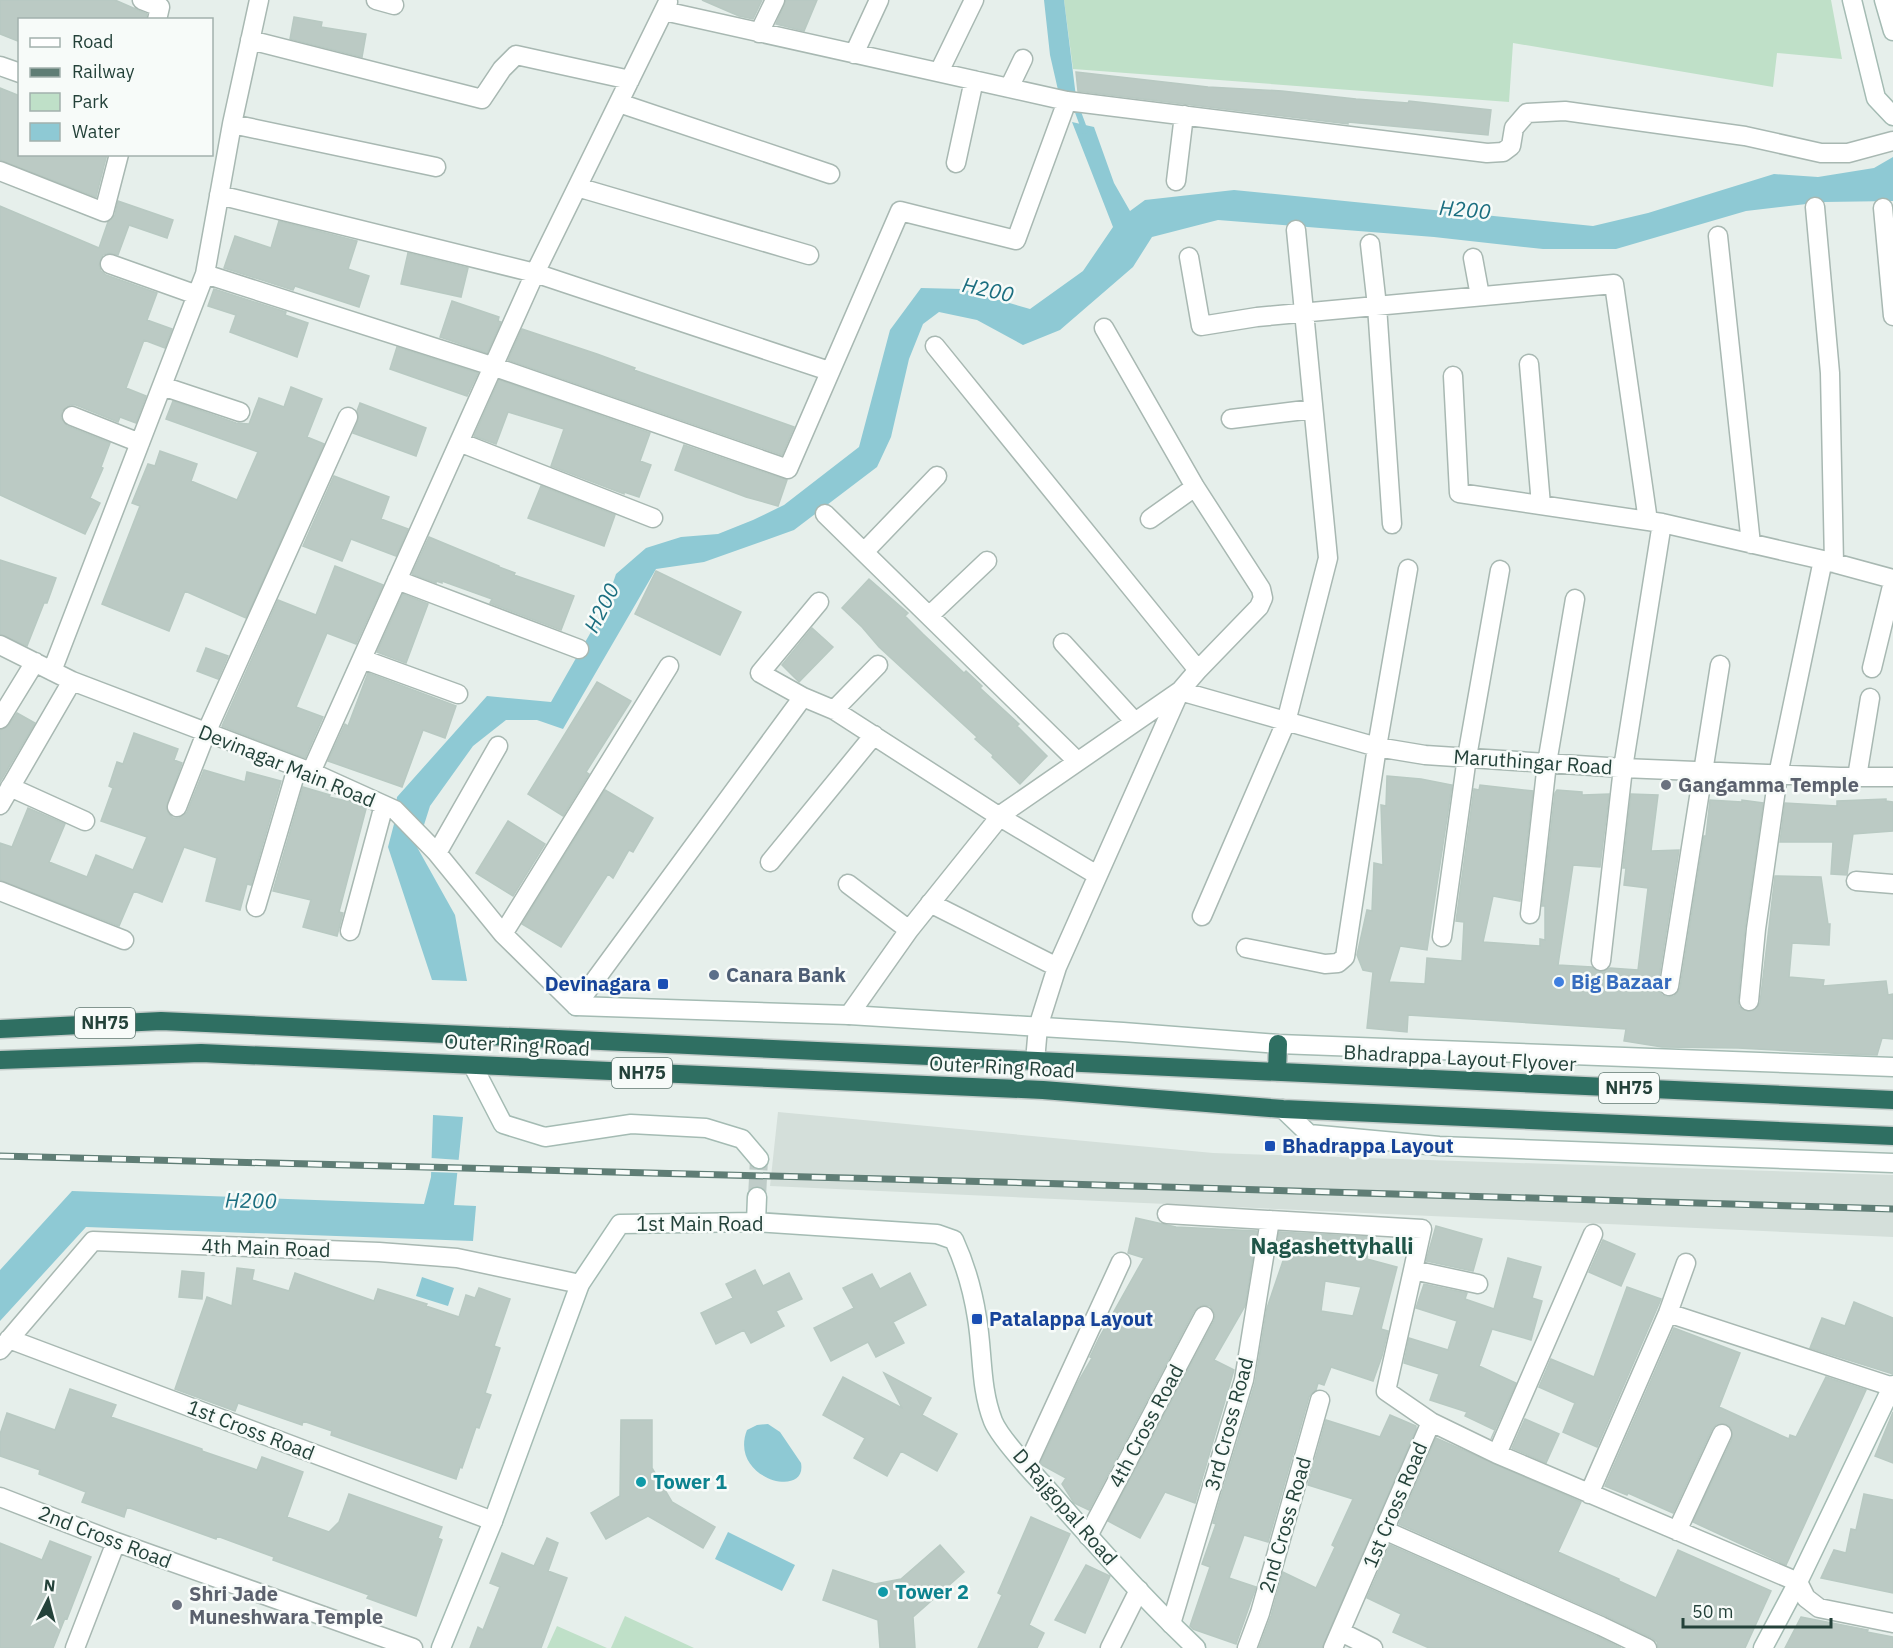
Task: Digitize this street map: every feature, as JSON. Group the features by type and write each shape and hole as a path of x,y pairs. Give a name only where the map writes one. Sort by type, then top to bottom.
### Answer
{"highway":[{"name":"Outer Ring Road","path":"0,1029 160,1021 1277,1072"},
{"path":"1277,1072 1278,1044"},
{"name":"Outer Ring Road","path":"0,1060 201,1053 1043,1090 1283,1109"},
{"name":"Bhadrappa Layout Flyover","path":"1277,1072 1891,1100"},
{"name":"NH75","path":"1283,1109 1891,1136"}],"street":[{"path":"142,0 160,7 157,18"},
{"path":"52,670 205,274 232,123 259,0"},
{"path":"376,0 394,5"},
{"path":"759,33 775,0"},
{"path":"854,54 879,0"},
{"path":"939,72 974,0"},
{"path":"1852,0 1876,98 1893,117"},
{"path":"1884,0 1893,31"},
{"path":"255,907 304,770 362,659 534,273 666,6 759,33 1067,101 1487,153 1503,152 1511,146 1514,128 1527,113 1565,111 1745,136 1821,153 1848,153 1893,141"},
{"path":"250,40 482,99 502,69 516,56 630,80"},
{"path":"1009,88 1023,59"},
{"path":"0,66 18,72"},
{"path":"956,163 974,80"},
{"path":"205,274 492,366 788,469 829,370 900,211 1016,240 1067,101"},
{"path":"619,103 830,174"},
{"path":"1176,181 1184,116"},
{"path":"232,123 436,167"},
{"path":"0,171 104,212 118,156"},
{"path":"577,187 809,255"},
{"path":"219,195 534,273 829,370"},
{"path":"1749,1001 1756,929 1778,775 1828,562 1830,373 1815,207"},
{"path":"1883,208 1893,316"},
{"path":"1202,916 1286,722 1328,558 1296,230"},
{"path":"1718,236 1751,544"},
{"path":"1370,244 1377,306 1392,524"},
{"path":"1189,257 1202,326 1257,317 1614,284 1655,522 1601,961"},
{"path":"1473,258 1480,296"},
{"path":"110,264 197,295"},
{"path":"849,1015 909,930 1000,817 1180,691 1259,607 1263,598 1261,589 1196,488 1104,328"},
{"path":"935,346 1198,670"},
{"path":"1529,364 1541,505"},
{"path":"1453,376 1459,493 1655,522 1828,562 1893,580 1872,668"},
{"path":"162,386 240,412"},
{"path":"1231,419 1313,409"},
{"path":"72,416 140,443"},
{"path":"177,807 206,733 348,417"},
{"path":"459,442 654,518"},
{"path":"865,551 937,476"},
{"path":"1150,519 1196,488"},
{"path":"825,513 1077,761"},
{"path":"930,615 987,561"},
{"path":"1246,948 1325,964 1338,963 1345,957 1377,747 1408,569"},
{"path":"1442,937 1467,757 1500,570"},
{"path":"398,580 579,649"},
{"path":"1530,914 1547,763 1575,599"},
{"path":"819,603 760,673 803,697 834,710 1000,817 1098,875"},
{"path":"1063,643 1135,722"},
{"name":"Devinagar Main Road","path":"0,645 72,681 304,770 390,808 431,847 502,934 576,1006"},
{"path":"362,659 458,694"},
{"path":"0,719 35,662"},
{"path":"834,710 878,665"},
{"path":"1669,986 1720,665"},
{"path":"502,934 669,666"},
{"path":"0,805 72,681"},
{"path":"1035,1061 1038,1027 1057,967 1180,691"},
{"name":"Maruthingar Road","path":"1180,691 1377,747 1425,754 1703,772 1893,777"},
{"path":"576,1006 803,697"},
{"path":"1857,777 1870,698"},
{"path":"771,862 874,735"},
{"path":"431,847 498,746"},
{"path":"10,787 85,821"},
{"path":"350,931 390,808"},
{"path":"1856,881 1893,884"},
{"path":"848,884 909,930"},
{"path":"0,891 124,940"},
{"path":"930,903 1057,967"},
{"path":"576,1006 849,1015 1278,1044 1893,1067"},
{"path":"473,1065 503,1124 544,1137 632,1124 706,1128 742,1139 759,1159"},
{"path":"1283,1109 1309,1134 1439,1146 1893,1163"},
{"path":"756,1222 757,1197"},
{"path":"1167,1214 1422,1229 1413,1270 1478,1284"},
{"name":"3rd Cross Road","path":"1171,1624 1245,1380 1270,1220"},
{"name":"1st Main Road","path":"441,1648 493,1521 580,1284 620,1224 756,1222 937,1234 954,1240 962,1256 977,1319 979,1342"},
{"path":"1497,1454 1593,1234"},
{"name":"4th Main Road","path":"5,1344 93,1242 379,1252 457,1258 580,1284"},
{"path":"1027,1466 1120,1262"},
{"path":"1589,1494 1668,1313 1686,1263"},
{"name":"1st Cross Road","path":"1337,1640 1431,1422 1386,1391 1413,1270"},
{"path":"1668,1313 1893,1386 1798,1582 1762,1648"},
{"name":"4th Cross Road","path":"1088,1536 1204,1316"},
{"name":"D Rajgopal Road","path":"979,1342 982,1372 994,1424 1088,1536 1196,1648"},
{"name":"1st Cross Road","path":"5,1344 493,1521"},
{"name":"2nd Cross Road","path":"1247,1648 1260,1613 1320,1400"},
{"path":"1431,1422 1497,1454 1798,1582 1806,1598 1819,1608 1893,1623"},
{"path":"1677,1531 1722,1434"},
{"name":"2nd Cross Road","path":"0,1497 116,1542 413,1648"},
{"path":"1384,1530 1647,1648"},
{"path":"75,1648 116,1542"},
{"path":"1110,1648 1139,1590"},
{"path":"1337,1640 1373,1648"}],"shaded area":[{"path":"778,1112 1213,1153 1893,1175 1893,1237 770,1186"}],"green space":[{"path":"1064,0 1831,0 1842,59 1777,53 1773,87 1513,43 1509,102 1073,69"},
{"path":"625,1616 694,1648 611,1648"},
{"path":"557,1626 607,1648 547,1648"}],"water":[{"path":"1044,0 1064,0 1076,97 1058,90 1050,55"},
{"path":"1072,122 1094,127 1114,183 1130,211 1145,200 1234,190 1593,226 1648,213 1774,174 1818,177 1874,168 1893,157 1893,201 1824,202 1746,211 1616,249 1543,249 1434,237 1218,220 1152,237 1133,267 1060,330 1023,345 977,320 939,312 923,324 909,359 891,437 877,467 794,530 704,562 656,569 563,729 537,720 506,720 473,746 430,806 417,847 455,915 467,981 432,980 388,847 394,824 397,797 487,696 551,702 604,609 616,574 646,548 681,537 718,534 753,520 784,505 859,447 890,330 921,288 962,289 1030,309 1083,271 1113,227"},
{"name":"H200","path":"433,1115 463,1117 454,1205 476,1206 473,1241 86,1227 0,1321 0,1270 72,1191 424,1204 431,1177"},
{"path":"422,1277 454,1288 448,1306 416,1296"},
{"path":"768,1424 780,1432 801,1463 800,1474 793,1480 782,1482 770,1479 758,1472 748,1461 744,1447 747,1430 757,1425"},
{"path":"728,1532 795,1565 782,1591 715,1559"}],"pier":[{"path":"431,1158 460,1160 459,1173 431,1172"}],"building":[{"path":"0,0 115,0 147,14 146,18 18,18 18,41 0,34"},
{"path":"702,0 762,0 753,19 739,16"},
{"path":"786,0 817,0 804,31 776,24"},
{"path":"294,17 322,22 321,27 366,34 362,57 290,39"},
{"path":"1076,72 1208,87 1282,91 1408,103 1409,101 1491,110 1488,135 1348,122 1348,124 1078,91"},
{"path":"0,88 18,95 18,156 106,156 96,197 0,160"},
{"path":"118,201 173,220 167,238 129,225 118,255 109,253 103,255 99,265 101,271 106,275 157,293 147,320 172,329 165,348 144,340 126,388 146,396 136,423 120,417 118,422 76,405 70,405 62,411 61,418 67,426 110,443 101,467 103,468 90,498 100,503 85,534 0,495 0,206 99,248 108,222 115,215"},
{"path":"279,221 357,241 348,269 369,276 359,307 295,286 293,290 224,268 235,236 271,248"},
{"path":"408,253 468,268 461,297 401,284"},
{"path":"214,289 286,312 285,315 308,323 297,357 230,332 236,315 208,306"},
{"path":"452,301 499,317 498,321 501,322 487,353 440,337"},
{"path":"522,329 597,354 635,368 634,370 794,427 782,455 508,360"},
{"path":"397,347 478,373 467,396 390,369"},
{"path":"499,380 650,433 640,461 651,465 639,497 624,492 624,494 551,466 564,429 508,412 496,444 474,436"},
{"path":"291,387 322,399 307,437 324,444 246,618 185,591 169,631 102,604 140,506 132,503 148,464 155,466 160,451 197,464 191,481 237,500 258,452 166,419 173,401 236,423 249,424 259,398 284,407"},
{"path":"360,403 426,428 416,456 353,433 358,421 357,411"},
{"path":"684,445 787,480 778,506 746,497 675,470"},
{"path":"334,476 389,497 381,519 408,529 396,556 351,539 342,561 303,546"},
{"path":"541,486 615,515 604,546 528,518"},
{"path":"429,537 515,573 514,575 574,596 561,630 490,603 492,599 442,581 442,583 436,581 436,583 412,574"},
{"path":"0,560 56,578 27,646 0,634"},
{"path":"335,566 383,585 356,644 327,633 296,707 323,717 305,758 222,726 278,600 316,615"},
{"path":"656,571 741,612 720,655 635,614"},
{"path":"869,579 908,613 905,616 964,673 966,671 982,686 980,688 1019,724 1017,726 1047,756 1020,784 975,739 977,737 879,647 842,608"},
{"path":"403,594 428,604 406,663 377,652"},
{"path":"812,628 833,647 799,682 782,665"},
{"path":"206,648 228,656 218,679 197,671"},
{"path":"368,673 456,706 445,738 423,730 402,787 328,761 345,724 348,726"},
{"path":"597,682 631,701 586,772 589,774 563,816 528,794"},
{"path":"17,713 35,723 0,782 0,730 9,725"},
{"path":"134,733 178,749 174,760 182,763 166,808 173,818 179,818 187,812 204,770 245,782 247,772 281,781 251,885 247,884 240,910 206,901 217,858 184,847 162,902 134,891 119,926 0,880 0,843 12,847 28,808 65,824 49,862 87,877 96,855 133,870 147,837 101,821 113,788 109,786 117,762 123,764"},
{"path":"1387,776 1452,785 1427,950 1400,946 1389,982 1425,984 1427,958 1462,961 1464,922 1456,921 1474,789 1479,790 1480,785 1533,791 1520,901 1493,896 1483,942 1540,946 1540,939 1545,940 1545,906 1542,906 1555,793 1557,790 1582,792 1582,795 1609,794 1600,867 1573,865 1558,965 1592,967 1600,972 1610,968 1638,970 1648,888 1624,885 1626,868 1623,868 1631,794 1658,795 1651,851 1679,850 1658,984 1662,995 1674,996 1680,988 1710,800 1742,802 1742,800 1763,803 1745,928 1739,1006 1743,1010 1753,1011 1760,1003 1775,876 1821,877 1828,924 1830,924 1829,945 1792,943 1789,977 1824,980 1823,986 1886,981 1888,995 1893,994 1893,1039 1882,1038 1877,1055 1738,1048 1662,1047 1624,1041 1626,1029 1408,1015 1407,1032 1367,1028 1373,972 1363,970 1357,955 1367,910 1372,911 1374,863 1383,865 1381,805 1386,806"},
{"path":"303,787 366,809 339,912 343,913 337,936 303,927 311,900 273,891"},
{"path":"605,790 653,818 633,852 629,850 613,878 608,874 561,947 522,924"},
{"path":"1886,799 1886,801 1893,802 1893,831 1853,834 1847,875 1831,874 1833,842 1780,842 1785,803 1837,806 1837,801"},
{"path":"508,821 545,844 513,896 476,873"},
{"path":"1136,1218 1176,1227 1257,1231 1245,1306 1214,1360 1234,1370 1195,1503 1165,1492 1140,1538 1108,1521 1214,1321 1215,1315 1210,1306 1203,1305 1194,1311 1089,1510 1074,1503 1062,1484 1066,1478 1040,1464 1078,1382 1092,1358 1090,1357 1099,1338 1144,1258 1128,1253"},
{"path":"1436,1226 1482,1239 1473,1271 1426,1261"},
{"path":"1279,1232 1370,1237 1367,1259 1397,1267 1381,1329 1388,1331 1373,1381 1331,1367 1324,1385 1318,1383 1316,1390 1309,1397 1268,1542 1244,1535 1229,1578 1256,1587 1236,1644 1190,1626 1210,1567 1202,1564 1216,1524 1213,1523 1255,1383 1267,1308 1285,1255 1276,1252","holes":["1325,1281 1361,1287 1353,1316 1321,1311"]},
{"path":"1603,1240 1635,1254 1621,1286 1589,1272"},
{"path":"1508,1258 1541,1267 1532,1298 1542,1301 1531,1340 1492,1329 1479,1366 1516,1383 1491,1439 1495,1430 1465,1416 1467,1412 1430,1400 1439,1374 1404,1363 1409,1338 1448,1350 1457,1321 1416,1308 1424,1284 1467,1293 1465,1299 1494,1309"},
{"path":"237,1268 254,1270 252,1280 289,1291 295,1273 374,1301 378,1289 427,1304 426,1306 459,1317 466,1295 475,1298 479,1288 510,1299 494,1346 500,1348 485,1393 491,1395 456,1479 331,1435 332,1431 303,1421 302,1425 238,1403 235,1411 175,1389 207,1297 232,1306"},
{"path":"755,1270 763,1286 789,1273 802,1299 776,1311 784,1326 751,1343 744,1330 716,1344 701,1313 733,1298 726,1284"},
{"path":"182,1271 204,1273 202,1299 179,1297"},
{"path":"910,1273 926,1305 893,1322 904,1343 876,1357 868,1342 831,1361 814,1328 854,1308 843,1288 872,1274 880,1289"},
{"path":"1627,1287 1661,1299 1597,1447 1563,1432 1575,1403 1539,1387 1551,1359 1594,1377"},
{"path":"1854,1302 1893,1318 1893,1374 1810,1348 1822,1318 1845,1326"},
{"path":"1674,1328 1740,1353 1719,1407 1789,1439 1790,1435 1796,1437 1826,1377 1866,1390 1786,1565 1693,1522 1732,1439 1731,1428 1726,1424 1716,1425 1712,1429 1673,1513 1628,1493 1627,1495 1605,1486"},
{"path":"884,1373 931,1398 922,1415 957,1434 937,1471 901,1451 887,1476 854,1458 865,1438 823,1415 843,1377 902,1408"},
{"path":"70,1389 116,1405 111,1417 202,1449 202,1451 257,1470 262,1457 303,1472 287,1517 329,1532 339,1522 349,1494 442,1527 438,1538 442,1540 416,1616 367,1598 369,1595 273,1560 274,1557 217,1536 216,1539 127,1507 124,1517 82,1502 86,1492 39,1474 40,1470 0,1456 0,1434 7,1413 55,1430"},
{"path":"1893,1412 1893,1463 1875,1456"},
{"path":"1390,1415 1416,1426 1416,1429 1322,1648 1259,1648 1271,1616 1283,1572 1316,1588 1335,1547 1332,1545 1353,1499 1308,1485 1326,1420 1380,1437"},
{"path":"1525,1419 1559,1434 1546,1463 1512,1448"},
{"name":"Tower 1","path":"621,1420 652,1420 652,1468 672,1502 715,1527 703,1548 648,1516 606,1539 591,1513 620,1496"},
{"path":"1436,1438 1581,1502 1558,1552 1656,1598 1678,1550 1771,1591 1745,1648 1658,1648 1657,1642 1652,1638 1399,1524"},
{"path":"1864,1494 1893,1500 1893,1593 1821,1578 1834,1550 1846,1553 1851,1529 1856,1530"},
{"path":"1031,1517 1070,1534 1029,1625 1044,1633 1037,1648 978,1648 1002,1595 998,1593"},
{"path":"547,1538 558,1543 548,1571 567,1578 541,1648 470,1648 478,1627 483,1630 500,1587 490,1583 502,1553 534,1566"},
{"path":"50,1541 91,1557 67,1619 65,1618 53,1648 0,1648 0,1543 42,1560"},
{"name":"Tower 2","path":"940,1545 964,1572 913,1617 915,1648 880,1648 878,1620 823,1600 833,1570 875,1584 901,1579"},
{"path":"1390,1545 1621,1648 1429,1648 1393,1632 1401,1614 1367,1598"},
{"path":"1086,1565 1110,1576 1085,1633 1055,1620"},
{"path":"1801,1617 1893,1637 1893,1648 1785,1648"}],"waterway":[{"path":"1075,104 1085,131"}],"tunnel":[{"path":"757,1197 759,1159"}],"railway":[{"path":"0,1156 998,1182 1893,1209"}],"place":[{"name":"Gangamma Temple","path":"1666,785"},
{"name":"Canara Bank","path":"714,975"},
{"name":"Big Bazaar","path":"1559,982"},
{"name":"Devinagara","path":"663,984"},
{"name":"Bhadrappa Layout","path":"1270,1146"},
{"name":"Patalappa Layout","path":"977,1319"},
{"name":"Tower 1","path":"641,1482"},
{"name":"Tower 2","path":"883,1592"},
{"name":"Shri Jade Muneshwara Temple","path":"177,1605"}],"district":[{"name":"Nagashettyhalli","path":"1332,1246"}]}
